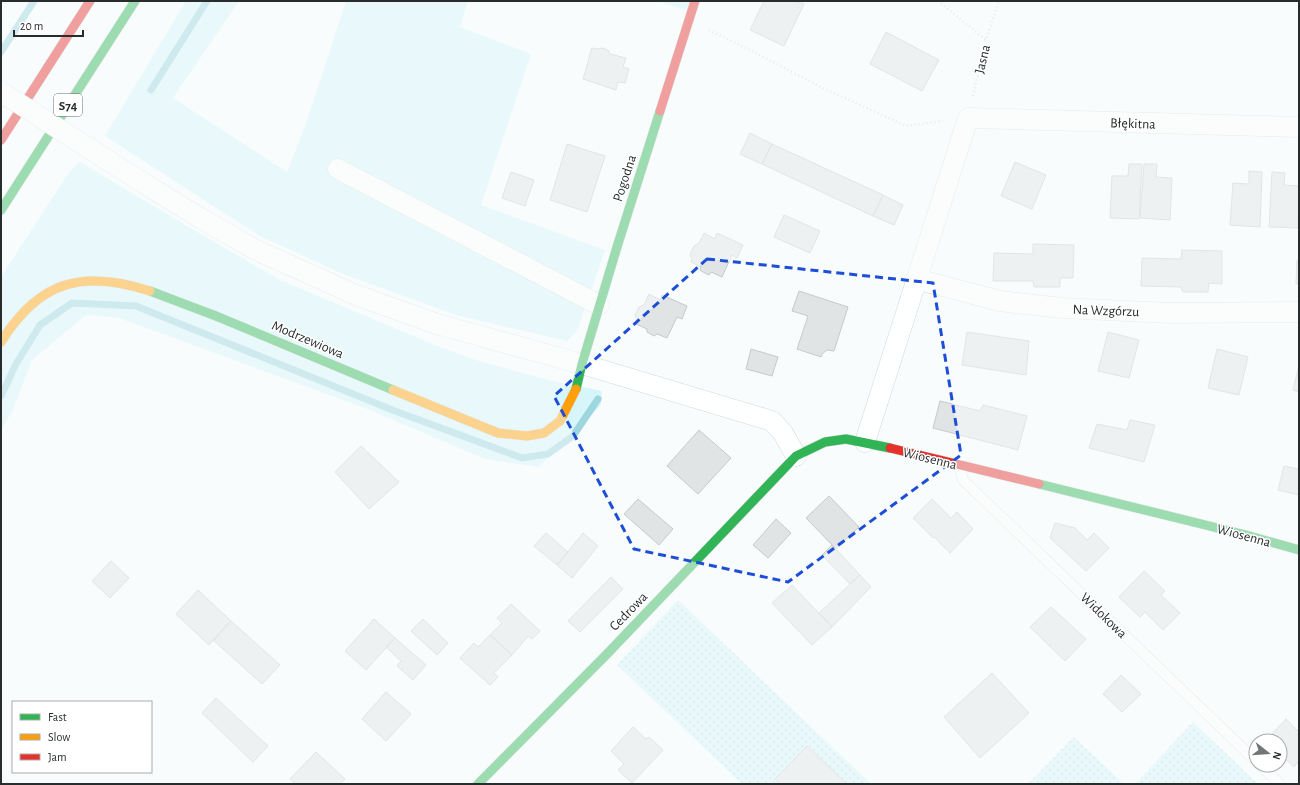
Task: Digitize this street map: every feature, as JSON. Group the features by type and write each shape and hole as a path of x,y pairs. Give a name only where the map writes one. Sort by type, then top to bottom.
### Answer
{"main road":[{"name":"S74","path":"1,140 90,1"},
{"name":"S74","path":"1,210 135,1"},
{"name":"Pogodna","path":"582,364 599,305 695,1"},
{"name":"Modrzewiowa","path":"1,342 16,319 28,306 40,296 52,289 66,284 101,280 128,284 188,304 498,433 527,436 544,433 560,421 576,391 582,364"},
{"name":"Wiosenna","path":"796,456 825,442 846,439 865,442 1246,535 1299,550"},
{"name":"Cedrowa","path":"478,784 607,654 796,456"}],"street":[{"path":"1,92 202,220 256,250 356,295 437,324 582,364 772,421 783,433 796,456"},
{"name":"Błękitna","path":"968,118 1299,127"},
{"path":"865,442 968,118"},
{"path":"338,168 599,305"},
{"name":"Na Wzgórzu","path":"916,279 1000,301 1061,308 1172,313 1299,312"}],"lane":[{"name":"Widokowa","path":"959,465 963,480 1248,753"},
{"path":"1268,773 1280,784"}],"path":[{"path":"938,1 986,40"},
{"name":"Jasna","path":"968,118 986,40 999,1"},
{"path":"689,20 752,50 821,87 906,126 968,118"}],"highlighted area":[{"path":"707,259 933,283 961,455 788,582 634,549 554,396"}],"shaded area":[{"path":"186,1 239,1 173,98 287,172 307,121 346,1 468,1 460,27 531,54 481,205 605,250 577,331 567,341 456,315 343,274 260,236 105,136"},
{"path":"657,1 692,1 689,11"},
{"path":"80,162 280,280 437,346 476,360 548,380 602,391 601,405 539,467 485,459 365,408 119,318 86,315 32,360 12,412 1,430 1,277 70,171"},
{"path":"678,600 871,784 742,784 617,665"},
{"path":"1193,722 1258,784 1135,784"},
{"path":"1074,737 1124,784 1028,784"}],"building":[{"path":"764,1 796,1 804,4 784,46 750,30"},
{"path":"886,32 939,60 922,91 870,64"},
{"path":"592,48 602,48 608,50 610,54 626,58 623,67 629,69 625,83 618,82 616,90 583,79"},
{"path":"750,133 772,144 762,164 740,154"},
{"path":"567,144 605,156 587,212 550,200"},
{"path":"772,144 883,195 873,216 762,164"},
{"path":"1015,162 1046,175 1032,209 1001,196"},
{"path":"1129,164 1142,164 1139,219 1110,218 1112,176 1128,176"},
{"path":"1144,164 1157,164 1156,177 1172,178 1170,220 1140,218"},
{"path":"1249,171 1262,172 1260,227 1230,225 1233,183 1249,184"},
{"path":"511,172 534,180 525,206 502,198"},
{"path":"1272,172 1285,173 1284,185 1299,186 1298,228 1269,227"},
{"path":"883,195 903,205 894,225 873,216"},
{"path":"784,215 820,231 810,253 774,237"},
{"path":"704,233 715,239 717,233 743,245 737,258 732,255 722,277 711,272 709,275 700,270 701,267 691,262 692,259 690,254 694,246 699,243"},
{"path":"1033,244 1074,245 1073,278 1060,278 1060,287 1034,287 1033,281 993,281 994,253 1033,254"},
{"path":"1182,250 1222,251 1222,284 1209,283 1208,292 1183,292 1181,287 1141,286 1142,258 1181,259"},
{"path":"1297,260 1299,260 1299,284 1296,284"},
{"path":"799,291 848,307 834,351 827,350 821,357 797,349 808,316 792,311"},
{"path":"649,294 660,300 662,295 687,306 682,319 677,317 667,338 657,334 654,336 647,332 647,329 636,324 637,321 635,315 639,307 644,305"},
{"path":"967,332 1029,341 1026,375 962,365"},
{"path":"1108,332 1139,340 1129,378 1098,371"},
{"path":"751,349 778,357 772,376 746,369"},
{"path":"1217,349 1248,357 1239,395 1208,388"},
{"path":"1299,365 1299,392 1293,390"},
{"path":"940,401 980,411 983,405 1027,416 1018,450 933,428"},
{"path":"1130,420 1155,425 1144,462 1089,448 1097,424 1127,430"},
{"path":"699,430 731,458 698,494 667,466"},
{"path":"361,446 399,482 369,509 335,472"},
{"path":"1284,466 1299,469 1299,495 1278,490"},
{"path":"829,496 859,527 836,549 806,518"},
{"path":"638,499 673,529 659,545 624,514"},
{"path":"932,499 951,518 957,512 973,529 950,553 913,518"},
{"path":"776,519 791,533 768,558 753,545"},
{"path":"1055,523 1075,528 1087,540 1094,533 1109,548 1086,571 1050,538"},
{"path":"546,533 568,552 557,565 534,546"},
{"path":"583,533 598,546 572,578 557,565"},
{"path":"832,545 860,575 850,584 822,555"},
{"path":"111,561 129,578 110,598 92,581"},
{"path":"1144,571 1165,591 1161,595 1180,613 1163,630 1145,612 1140,617 1119,597"},
{"path":"860,575 871,587 832,627 819,613"},
{"path":"611,577 623,589 580,632 568,621"},
{"path":"792,585 832,627 812,645 772,603"},
{"path":"198,590 231,621 209,645 176,614"},
{"path":"511,604 540,631 532,639 528,636 512,655 490,635 502,623 497,618"},
{"path":"1051,607 1086,639 1065,661 1030,627"},
{"path":"374,619 395,638 366,670 345,651"},
{"path":"423,619 448,643 437,655 411,631"},
{"path":"231,621 280,665 262,684 213,640"},
{"path":"490,635 512,655 494,673 498,677 490,685 460,658 474,643 478,647"},
{"path":"395,638 426,665 413,680 397,666 401,661 386,647"},
{"path":"992,673 1029,713 980,758 944,717"},
{"path":"1121,675 1141,694 1122,712 1103,694"},
{"path":"386,692 411,714 386,741 362,719"},
{"path":"216,698 268,746 253,762 202,713"},
{"path":"1286,719 1299,732 1299,761 1294,767 1288,761 1288,733 1273,733"},
{"path":"633,727 646,739 649,737 663,750 632,783 618,770 624,764 611,751"},
{"path":"807,746 847,784 780,784 775,779"},
{"path":"316,752 345,779 340,784 296,784 290,779"}],"waterway":[{"path":"1,52 34,1"},
{"path":"151,90 207,1"},
{"path":"1,396 16,364 40,325 72,303 136,306 395,411 522,458 548,454 573,436 598,399"}],"traffic: fast":[{"path":"1,210 135,1"},
{"path":"576,389 617,247 660,111"},
{"path":"150,291 216,316 393,390"},
{"path":"478,784 607,654 796,456 825,442 846,439 890,448"},
{"path":"1039,484 1246,535 1299,550"}],"traffic: slow":[{"path":"1,342 16,321 31,305 47,293 64,285 83,281 103,281 126,284 150,291"},
{"path":"393,390 498,433 527,436 544,433 560,421 576,389"}],"traffic: jam":[{"path":"1,140 90,1"},
{"path":"660,111 695,1"},
{"path":"890,448 1039,484"}]}
